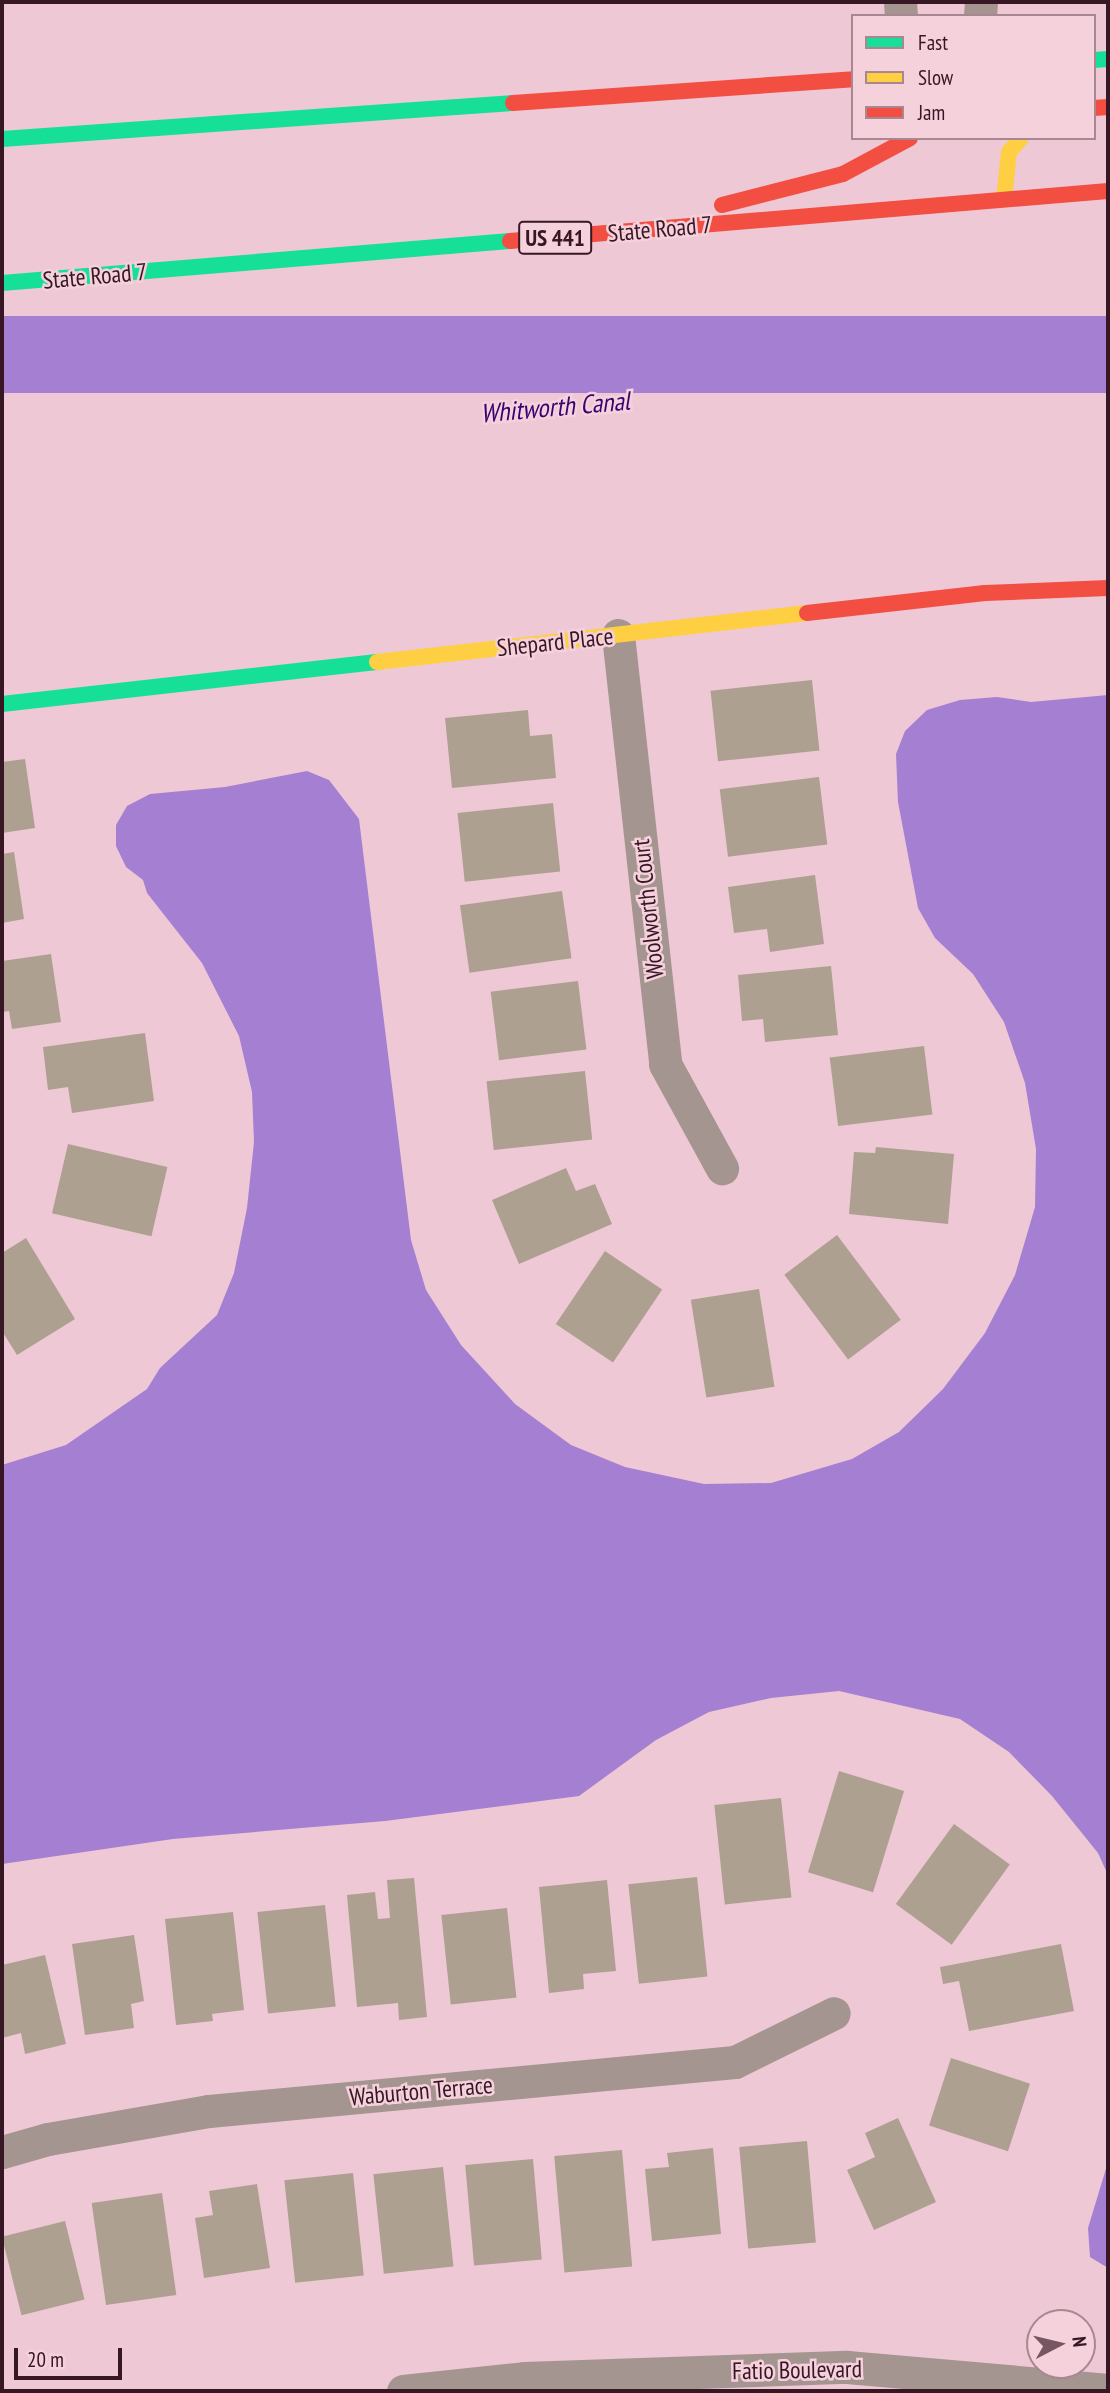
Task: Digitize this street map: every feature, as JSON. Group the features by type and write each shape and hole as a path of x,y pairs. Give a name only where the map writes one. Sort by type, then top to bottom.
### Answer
{"main road":[{"path":"2,139 851,79"},
{"path":"611,233 844,174 906,140"},
{"path":"1004,200 1009,152 1019,140"},
{"name":"State Road 7","path":"2,283 1108,191"},
{"name":"Shepard Place","path":"2,704 985,593 1108,588"}],"street":[{"name":"Woolworth Court","path":"618,635 665,1064 722,1168"},
{"name":"Waburton Terrace","path":"2,2152 48,2139 209,2111 735,2062 834,2013"},
{"name":"Fatio Boulevard","path":"402,2391 524,2378 847,2367 1108,2390"}],"water":[{"path":"2,316 1108,316 1108,393 2,393"},
{"path":"1108,695 1108,1875 1098,1853 1052,1796 1009,1752 960,1719 839,1691 771,1698 709,1712 656,1740 579,1796 385,1821 173,1839 2,1864 2,1465 66,1445 147,1389 160,1368 217,1315 234,1273 247,1208 254,1142 252,1092 239,1036 202,963 147,893 143,880 126,867 116,846 116,825 127,806 150,794 225,787 307,771 329,780 359,819 411,1240 426,1290 461,1345 515,1404 571,1445 625,1467 704,1484 771,1483 852,1459 899,1432 943,1389 985,1333 1015,1275 1035,1207 1036,1149 1025,1083 1004,1022 973,974 935,938 918,908 898,802 896,754 905,731 927,710 960,700 997,697 1031,702"},
{"path":"1108,2162 1108,2268 1090,2257 1088,2228"}],"building":[{"path":"812,680 819,751 718,761 711,691"},
{"path":"528,710 530,736 552,734 556,778 452,788 445,718"},
{"path":"25,759 35,828 2,833 2,762"},
{"path":"819,777 827,844 728,857 720,789"},
{"path":"553,803 560,872 465,882 458,813"},
{"path":"14,852 24,919 2,923 2,854"},
{"path":"815,875 824,944 770,952 767,929 734,933 728,887"},
{"path":"562,891 571,958 469,973 460,905"},
{"path":"51,954 61,1022 12,1029 9,1011 2,1012 2,961"},
{"path":"831,966 838,1035 765,1042 763,1019 742,1021 738,975"},
{"path":"578,981 586,1049 499,1060 491,992"},
{"path":"145,1033 154,1101 72,1113 68,1087 48,1090 43,1047"},
{"path":"924,1046 932,1114 838,1126 830,1058"},
{"path":"585,1071 592,1140 494,1150 487,1081"},
{"path":"68,1144 167,1167 151,1236 52,1213"},
{"path":"876,1147 954,1154 948,1224 849,1214 854,1152 875,1153"},
{"path":"566,1168 576,1191 595,1184 612,1224 519,1264 492,1200"},
{"path":"837,1235 901,1320 848,1359 784,1275"},
{"path":"26,1238 75,1319 17,1355 2,1331 2,1253"},
{"path":"605,1251 662,1290 613,1363 556,1324"},
{"path":"759,1289 774,1387 706,1398 691,1300"},
{"path":"839,1771 904,1791 873,1892 808,1872"},
{"path":"781,1798 791,1897 725,1904 714,1805"},
{"path":"954,1824 1010,1865 952,1945 896,1904"},
{"path":"697,1877 707,1976 639,1984 628,1884"},
{"path":"414,1878 427,2017 399,2020 398,2003 357,2007 347,1895 375,1892 378,1919 390,1918 387,1880"},
{"path":"607,1880 616,1971 583,1974 584,1989 549,1993 539,1887"},
{"path":"325,1905 336,2006 268,2014 257,1912"},
{"path":"507,1908 516,1998 451,2004 441,1915"},
{"path":"233,1912 244,2010 212,2014 213,2021 176,2025 165,1919"},
{"path":"134,1935 144,2001 131,2004 134,2028 85,2035 72,1944"},
{"path":"1061,1944 1074,2011 969,2031 959,1981 943,1984 940,1967"},
{"path":"45,1955 66,2044 25,2054 21,2033 2,2038 2,1965"},
{"path":"951,2058 1030,2084 1008,2151 929,2126"},
{"path":"898,2118 936,2202 874,2230 847,2170 875,2157 865,2133"},
{"path":"807,2141 816,2243 748,2249 739,2147"},
{"path":"713,2148 721,2234 652,2241 645,2169 669,2167 667,2153"},
{"path":"622,2150 632,2267 564,2272 554,2156"},
{"path":"533,2159 542,2260 474,2266 465,2165"},
{"path":"443,2167 453,2266 384,2274 373,2174"},
{"path":"353,2173 364,2275 295,2283 284,2180"},
{"path":"257,2184 270,2268 204,2278 195,2218 213,2215 209,2191"},
{"path":"162,2193 176,2295 106,2305 92,2203"},
{"path":"65,2221 85,2300 22,2315 2,2237"}],"traffic: fast":[{"path":"1096,60 1108,59"},
{"path":"2,139 513,103"},
{"path":"2,283 510,241"},
{"path":"2,704 377,662"}],"traffic: slow":[{"path":"1004,200 1009,152 1019,140"},
{"path":"377,662 807,613"}],"traffic: jam":[{"path":"513,103 851,79"},
{"path":"1096,108 1108,107"},
{"path":"722,205 843,174 906,140"},
{"path":"510,241 1108,191"},
{"path":"807,613 985,593 1108,588"}],"water label":[{"name":"Whitworth Canal","path":"555,407"}]}
